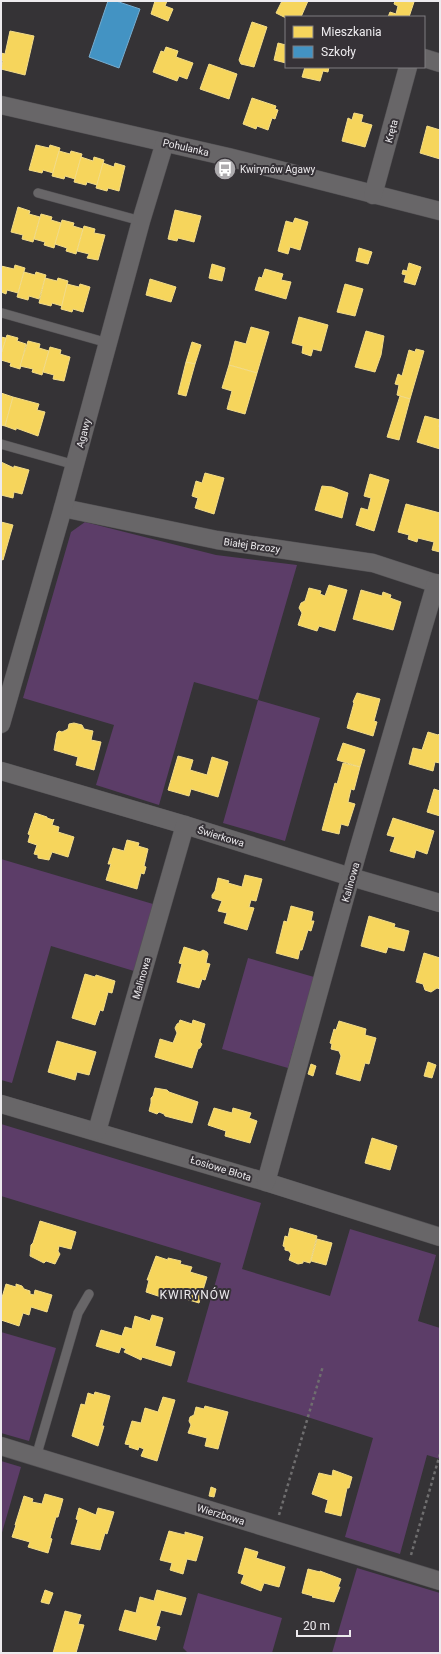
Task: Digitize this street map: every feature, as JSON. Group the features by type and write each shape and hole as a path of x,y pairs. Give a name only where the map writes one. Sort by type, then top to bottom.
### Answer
{"street":[{"path":"425,58 440,63"},
{"name":"Kręta","path":"373,195 408,68"},
{"name":"Pohulanka","path":"1,105 165,142 440,211"},
{"name":"Agawy","path":"1,724 75,465 141,221 165,142"},
{"name":"Białej Brzozy","path":"63,508 218,540 373,563 438,584"},
{"name":"Kalinowa","path":"266,1182 351,877 438,584"},
{"name":"Świerkowa","path":"1,771 185,825 440,903"},
{"name":"Malinowa","path":"97,1131 185,825"},
{"name":"Łosiowe Błota","path":"1,1104 97,1131 440,1236"},
{"name":"Wierzbowa","path":"1,1446 440,1581"}],"lane":[{"path":"38,193 141,221"},
{"path":"2,313 108,343"},
{"path":"1,444 75,465"},
{"path":"36,1457 78,1313 89,1294"}],"path":[{"path":"274,1530 323,1366"},
{"path":"406,1571 440,1454"}],"shaded area":[{"path":"85,522 216,555 297,565 258,700 194,682 159,805 96,785 114,725 23,698 71,532"},
{"path":"258,700 320,718 285,841 223,823"},
{"path":"1,859 153,904 134,971 51,946 12,1083 1,1080"},
{"path":"248,958 314,977 288,1068 222,1049"},
{"path":"1,1124 261,1203 242,1269 330,1296 350,1229 436,1255 418,1321 440,1328 440,1459 427,1455 400,1554 345,1537 373,1438 298,1414 187,1382 221,1263 1,1196"},
{"path":"1,1332 56,1348 29,1441 1,1433"},
{"path":"1,1461 21,1467 1,1536"},
{"path":"357,1568 440,1593 440,1653 332,1653"},
{"path":"198,1593 282,1618 272,1653 188,1653 183,1648"}],"building: Mieszkania":[{"path":"155,1 167,1 165,6 173,9 168,21 151,14"},
{"path":"282,1 308,1 301,16 285,16 285,18 276,13"},
{"path":"395,1 414,2 409,16 388,16 390,12 396,14 398,6 394,4"},
{"path":"252,22 267,27 254,67 241,64 239,60"},
{"path":"10,31 34,36 25,75 1,69 3,61 1,61 1,53 5,54"},
{"path":"278,43 285,45 285,63 274,60"},
{"path":"166,47 178,51 176,57 193,63 187,79 179,76 177,81 153,72 161,51 164,52"},
{"path":"209,64 237,74 229,99 200,89"},
{"path":"305,68 329,68 328,72 323,71 320,81 302,77"},
{"path":"252,98 276,106 275,109 278,110 275,119 272,118 268,130 257,126 256,129 243,124"},
{"path":"354,113 363,115 361,122 372,125 365,147 342,141 348,118 352,120"},
{"path":"427,126 440,130 440,159 420,153"},
{"path":"36,145 49,148 50,145 60,148 53,173 43,170 42,173 29,170"},
{"path":"59,151 70,154 71,151 82,154 75,179 65,176 64,179 52,176"},
{"path":"81,157 93,161 94,157 104,160 97,185 87,182 86,185 74,182"},
{"path":"103,163 114,167 115,163 125,166 119,191 108,188 107,191 96,188"},
{"path":"18,207 30,211 29,214 40,217 33,242 22,239 23,235 11,232"},
{"path":"175,210 201,216 194,242 178,238 177,241 168,239"},
{"path":"41,214 52,217 51,220 61,223 54,248 44,245 45,242 34,239"},
{"path":"295,218 308,222 300,250 290,247 288,254 278,251 286,221 293,223"},
{"path":"62,220 74,223 73,226 83,229 76,254 66,251 67,248 55,244"},
{"path":"84,226 95,229 94,233 105,235 98,260 87,258 89,254 77,251"},
{"path":"359,248 372,252 368,264 356,261"},
{"path":"409,263 421,267 415,285 404,282 406,275 402,274 403,270 407,271"},
{"path":"212,264 225,268 222,281 209,278"},
{"path":"15,265 25,268 18,293 7,290 6,294 1,292 1,266 14,269"},
{"path":"265,269 283,274 281,280 291,282 286,299 255,290 259,277 262,278"},
{"path":"24,272 35,275 36,272 46,275 39,299 29,296 28,300 17,297"},
{"path":"45,278 57,281 58,278 68,281 62,306 52,303 51,306 39,303"},
{"path":"150,279 176,287 171,302 146,295"},
{"path":"67,284 79,287 80,284 90,287 83,312 73,309 72,312 61,309"},
{"path":"345,284 363,289 355,316 337,312"},
{"path":"299,317 328,325 321,351 313,349 311,356 302,353 303,346 292,343"},
{"path":"251,327 269,332 257,373 229,365 235,341 246,344"},
{"path":"366,331 384,336 381,355 375,372 355,367"},
{"path":"7,335 18,338 17,341 26,344 20,369 10,366 11,363 1,360 1,354"},
{"path":"1,337 6,338 1,354"},
{"path":"28,341 40,344 39,348 49,351 42,375 32,372 33,369 20,366"},
{"path":"192,342 201,345 195,364 186,362"},
{"path":"50,347 61,350 60,354 70,357 64,381 53,379 54,375 43,372"},
{"path":"416,349 424,351 410,399 397,395 399,385 395,384 398,374 402,376 409,350 415,352"},
{"path":"186,362 195,364 186,396 178,394"},
{"path":"229,365 257,373 245,414 227,409 232,391 222,388"},
{"path":"1,393 13,397 5,426 1,425"},
{"path":"400,396 410,399 399,440 387,437"},
{"path":"13,397 39,404 37,410 45,412 38,436 16,428 16,430 5,426"},
{"path":"425,416 440,420 440,449 417,442"},
{"path":"1,462 14,468 14,466 29,470 22,494 14,492 13,498 1,495"},
{"path":"205,473 224,478 214,514 195,508 198,498 192,496 196,481 202,483"},
{"path":"370,474 389,480 374,531 356,525 361,508 368,510 371,498 364,496"},
{"path":"322,486 332,487 348,493 342,518 315,510"},
{"path":"406,504 440,513 440,552 432,550 434,542 418,538 417,542 408,539 409,535 398,532"},
{"path":"1,522 13,525 3,560 1,559"},
{"path":"329,585 347,590 335,631 319,626 317,631 298,625 302,613 299,608 301,603 305,601 309,588 321,591 320,594 325,596"},
{"path":"361,590 382,596 383,592 391,595 390,598 401,602 393,630 353,619"},
{"path":"357,693 380,699 374,721 377,722 373,736 347,728 353,702"},
{"path":"74,723 82,725 84,729 93,731 91,740 101,742 94,770 76,765 78,757 54,750 57,733 68,729 69,724"},
{"path":"428,732 438,735 440,733 440,763 435,762 433,771 409,764 413,748 422,750"},
{"path":"343,743 365,750 360,767 337,760"},
{"path":"178,756 193,760 190,770 207,775 212,757 228,762 218,797 191,789 189,796 168,790"},
{"path":"343,763 360,767 354,790 351,789 348,802 355,804 348,826 341,824 339,834 322,830 335,783 337,784"},
{"path":"434,789 440,791 440,816 427,812"},
{"path":"35,813 53,820 54,819 52,825 59,827 58,832 74,837 68,857 52,852 49,860 38,858 38,855 34,854 37,845 28,842 30,835 28,834"},
{"path":"393,818 434,831 427,854 416,850 414,858 390,851 395,837 387,835"},
{"path":"127,840 139,843 138,846 148,849 144,866 146,867 144,874 141,873 137,889 106,880 111,864 108,864 113,848 124,851"},
{"path":"245,875 262,879 256,901 251,900 249,907 254,908 247,930 224,923 227,913 218,911 222,901 212,898 218,878 242,887"},
{"path":"291,906 313,912 311,921 314,921 311,931 308,930 298,959 276,953 284,921 287,922"},
{"path":"369,916 395,924 394,927 409,931 404,951 388,947 386,953 361,946"},
{"path":"184,947 200,952 203,950 208,954 206,963 210,964 205,980 202,979 199,988 177,982 182,964 179,963"},
{"path":"424,953 440,958 440,989 437,988 431,992 425,990 423,984 416,982"},
{"path":"85,974 95,977 96,975 115,981 112,993 108,992 103,1011 100,1010 95,1025 72,1018"},
{"path":"180,1020 192,1024 193,1020 205,1024 200,1042 202,1044 198,1049 192,1068 155,1057 160,1039 173,1043 177,1033 175,1028"},
{"path":"339,1021 366,1029 365,1035 376,1038 369,1064 365,1063 360,1081 336,1074 341,1056 339,1051 331,1049 332,1044 330,1043 334,1029 336,1030"},
{"path":"57,1041 96,1052 89,1075 77,1072 75,1080 48,1072"},
{"path":"428,1062 436,1065 432,1078 424,1076"},
{"path":"311,1064 316,1066 313,1076 308,1074"},
{"path":"155,1088 167,1090 198,1102 192,1123 165,1116 159,1112 157,1114 149,1111 151,1098"},
{"path":"214,1108 232,1113 233,1108 251,1113 249,1118 257,1121 250,1143 225,1136 226,1131 208,1125"},
{"path":"372,1138 397,1146 390,1170 365,1163"},
{"path":"40,1221 76,1232 71,1249 59,1246 58,1251 60,1254 55,1264 46,1261 44,1263 30,1256 31,1245"},
{"path":"290,1228 317,1236 310,1263 303,1261 303,1263 298,1264 289,1260 291,1254 289,1251 285,1250 285,1247 283,1246 285,1236 288,1237"},
{"path":"317,1239 332,1243 326,1265 311,1261"},
{"path":"156,1256 168,1260 168,1258 181,1261 180,1264 192,1267 190,1272 207,1277 199,1303 166,1293 164,1298 146,1292 149,1280 147,1280"},
{"path":"6,1284 16,1287 16,1284 22,1286 24,1289 30,1291 30,1294 34,1295 35,1290 52,1295 47,1312 31,1307 29,1315 23,1313 19,1326 1,1320 1,1301"},
{"path":"152,1315 163,1318 155,1346 175,1352 171,1366 142,1357 141,1360 124,1352 126,1349 121,1347 119,1353 96,1346 101,1330 122,1336 125,1327 132,1329 135,1316 150,1321"},
{"path":"95,1392 110,1396 98,1446 72,1436 81,1404 85,1405 88,1393 94,1395"},
{"path":"163,1397 175,1400 157,1461 141,1456 144,1449 139,1447 138,1450 125,1444 132,1421 141,1423 145,1408 158,1412"},
{"path":"205,1406 228,1412 218,1449 205,1446 207,1438 188,1433 191,1425 189,1421 190,1417 194,1415 196,1407 204,1409"},
{"path":"333,1470 352,1477 349,1488 347,1488 341,1516 325,1512 328,1500 312,1494 319,1473 332,1476"},
{"path":"211,1487 216,1489 214,1497 209,1496"},
{"path":"45,1494 63,1499 50,1538 52,1539 48,1553 28,1547 30,1542 12,1537 24,1496 33,1499 32,1502 42,1504"},
{"path":"79,1508 96,1515 98,1508 114,1512 100,1550 71,1544 78,1520 76,1519"},
{"path":"169,1531 185,1535 185,1532 203,1537 196,1561 187,1559 183,1574 170,1570 172,1563 160,1560"},
{"path":"245,1548 258,1552 256,1558 285,1567 279,1587 264,1583 261,1591 241,1583 244,1575 238,1573"},
{"path":"308,1569 320,1571 341,1579 338,1587 340,1587 334,1602 302,1593"},
{"path":"45,1590 53,1593 49,1604 41,1602"},
{"path":"157,1590 186,1598 181,1615 161,1610 156,1626 160,1627 156,1640 119,1630 125,1610 136,1613 140,1597 154,1601"},
{"path":"65,1611 81,1615 78,1624 84,1625 76,1653 53,1653"}],"building: Szkoły":[{"path":"108,1 116,1 140,9 119,68 89,57"}],"place":[{"name":"Kwirynów Agawy","path":"225,169"}],"district":[{"name":"KWIRYNÓW","path":"195,1295"}]}
